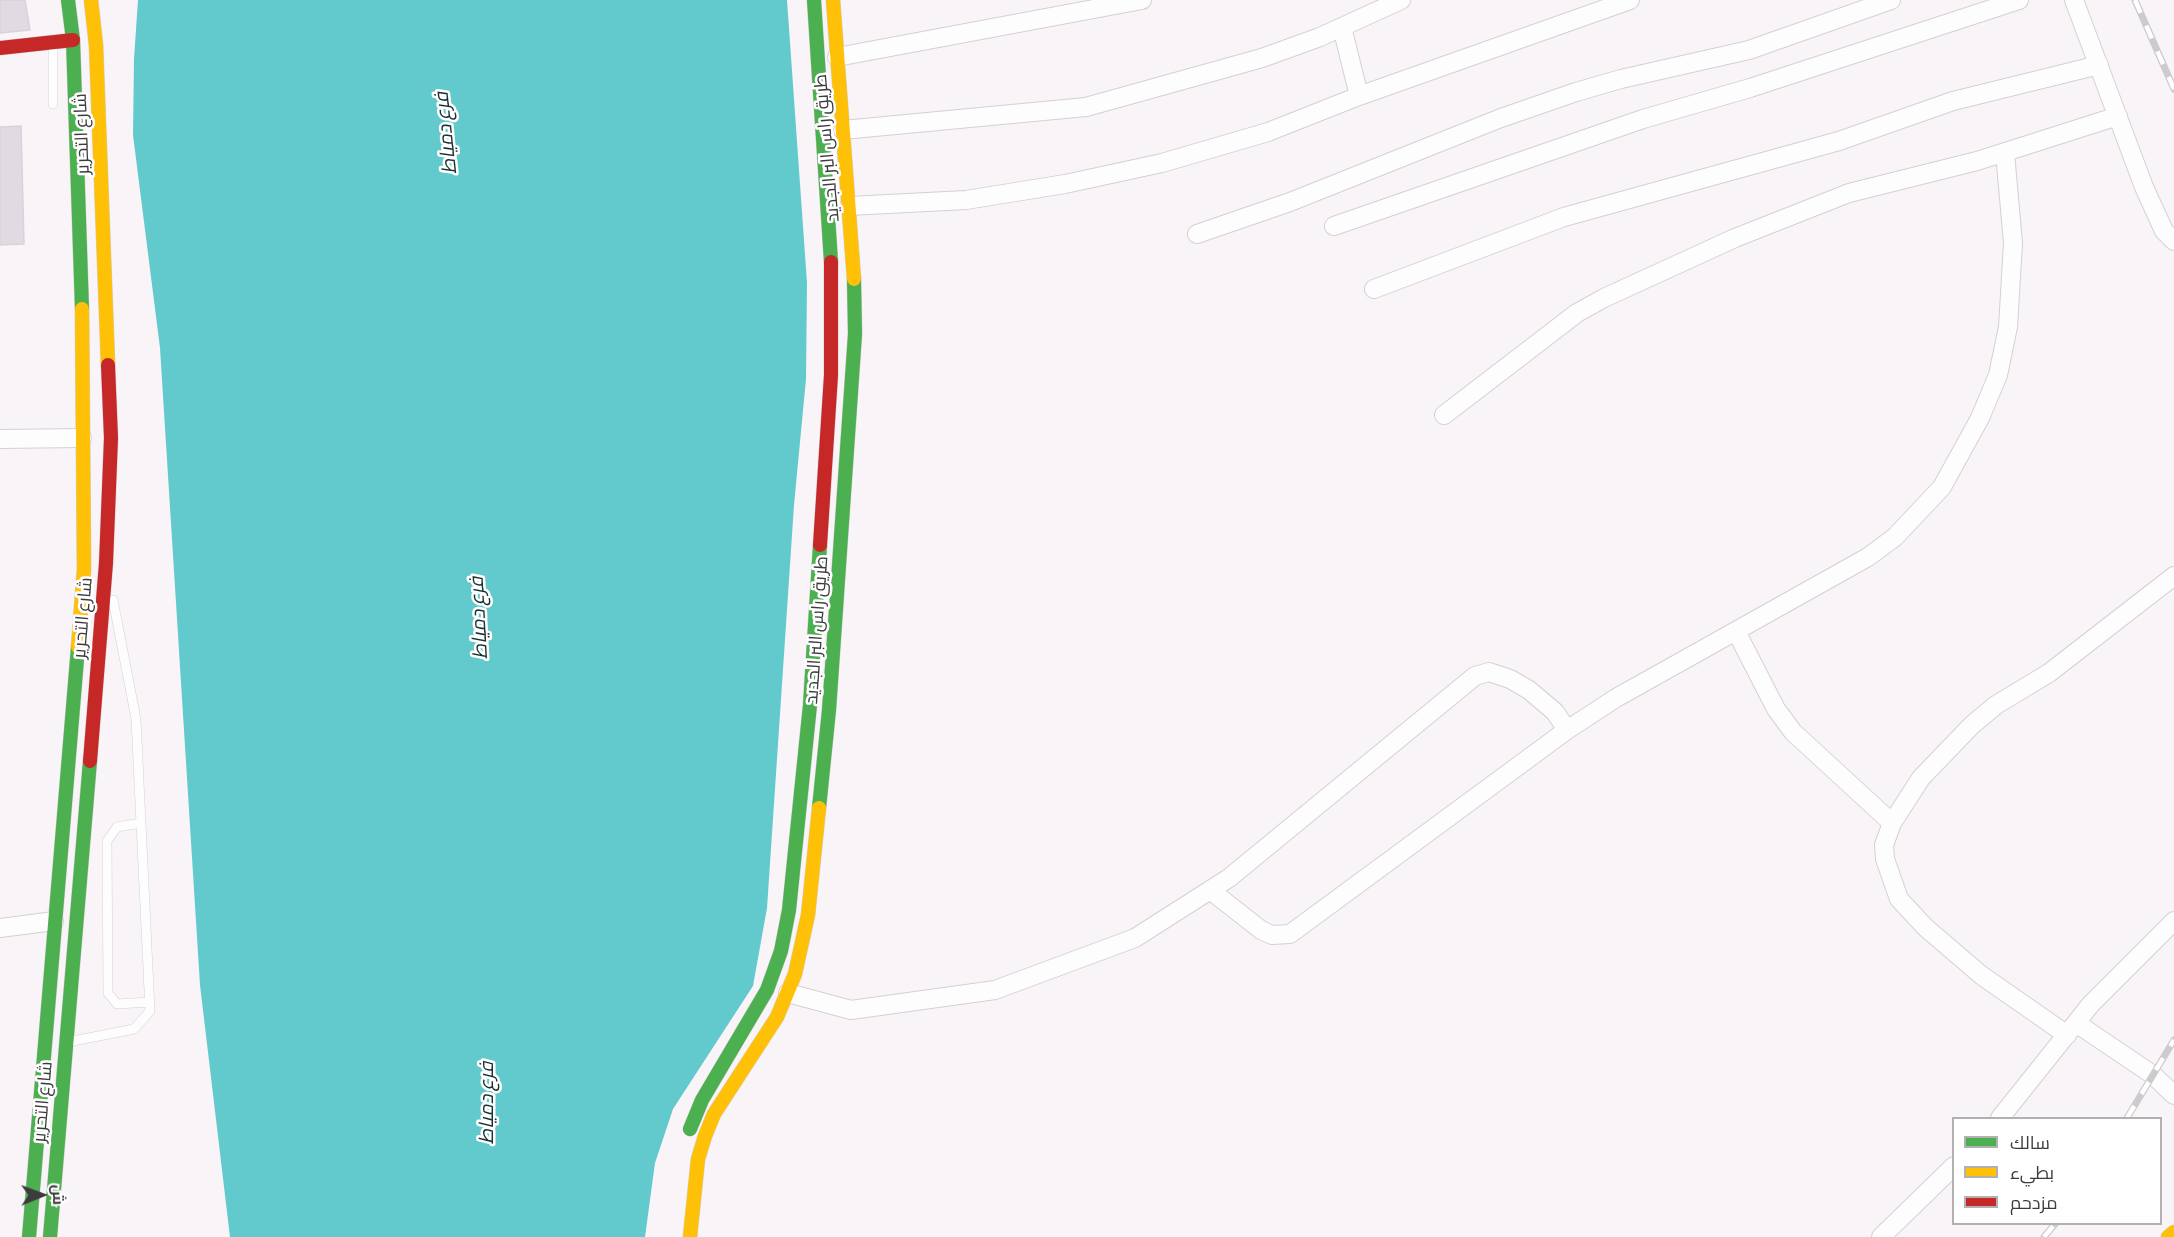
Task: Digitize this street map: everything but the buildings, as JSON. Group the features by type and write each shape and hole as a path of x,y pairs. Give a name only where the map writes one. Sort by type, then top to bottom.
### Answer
{"street":[{"name":"شارع التحرير","path":"28,1237 84,569 82,305 73,40 68,0"},
{"name":"شارع التحرير","path":"50,1237 106,563 111,438 96,45 91,0"},
{"name":"طريق راس البر الجديد","path":"686,1139 702,1100 758,1009 781,951 789,910 810,705 832,333 829,206 814,0"},
{"name":"طريق راس البر الجديد","path":"690,1237 697,1171 705,1136 714,1114 763,1040 788,993 801,955 808,915 829,710 854,366 855,292 833,0"},
{"path":"837,57 1142,0"},
{"path":"843,130 1086,107 1204,76 1310,41 1401,0"},
{"path":"849,206 966,200 1065,184 1162,163 1268,132 1359,96 1630,0"},
{"path":"1197,234 1290,202 1501,118 1576,92 1621,79 1749,50 1891,0"},
{"path":"1334,226 1644,118 1750,88 2019,0"},
{"path":"2074,0 2144,187 2164,231 2174,241"},
{"path":"1342,27 1359,96"},
{"path":"0,48 73,40"},
{"path":"1374,289 1564,217 1839,141 1953,101 2099,65"},
{"path":"1444,415 1547,335 1604,298 1735,238 1849,193 2005,153 2118,116"},
{"path":"1210,890 1260,930 1272,935 1290,934 1567,730 1616,698 1868,556 1895,537 1942,487 1980,418 1998,375 2008,327 2013,243 2005,153"},
{"path":"82,305 88,316 96,320 106,311"},
{"path":"82,356 90,350 99,350 108,363"},
{"path":"0,440 82,438"},
{"path":"2174,576 2098,632 2049,673 1996,705 1972,725 1921,778 1892,823 1884,845 1885,859 1899,899 1925,927 1981,975 2154,1076 2174,1095"},
{"path":"1736,631 1776,709 1793,732 1892,823"},
{"path":"788,993 851,1010 995,990 1135,938 1229,878 1475,676 1489,672 1510,679 1529,690 1555,712 1567,730"},
{"path":"810,705 829,710"},
{"path":"0,928 54,921"},
{"path":"2002,1117 2091,1004 2174,921"},
{"path":"1881,1237 1952,1167"},
{"path":"2168,1237 2174,1232"}],"lane":[{"path":"53,43 53,104"},
{"path":"66,1043 134,1029 150,1011 135,719 106,563"},
{"path":"141,823 117,826 107,841 108,993 117,1004 150,1002"}],"water":[{"name":"فرع دمياط","path":"138,0 787,0 807,283 806,379 794,505 767,908 753,986 673,1109 655,1163 645,1237 230,1237 200,985 160,348 133,135 134,59"}],"railway":[{"path":"2135,0 2174,89"},
{"path":"2128,1117 2174,1040"},
{"path":"2044,1237 2054,1225"}],"traffic: fast":[{"path":"68,0 73,40 82,309"},
{"path":"814,0 831,262"},
{"path":"819,808 829,710 855,334 854,279"},
{"path":"690,1129 702,1100 767,990 781,951 789,910 810,705 820,545"},
{"path":"29,1237 78,647"},
{"path":"50,1237 90,761"}],"traffic: slow":[{"path":"91,0 96,45 108,365"},
{"path":"833,0 854,279"},
{"path":"78,647 84,569 82,309"},
{"path":"690,1237 698,1159 705,1136 714,1114 777,1017 795,974 808,915 819,808"},
{"path":"2168,1237 2174,1232"}],"traffic: jam":[{"path":"0,48 73,40"},
{"path":"820,545 831,375 831,262"},
{"path":"90,761 106,563 111,438 108,365"}]}
